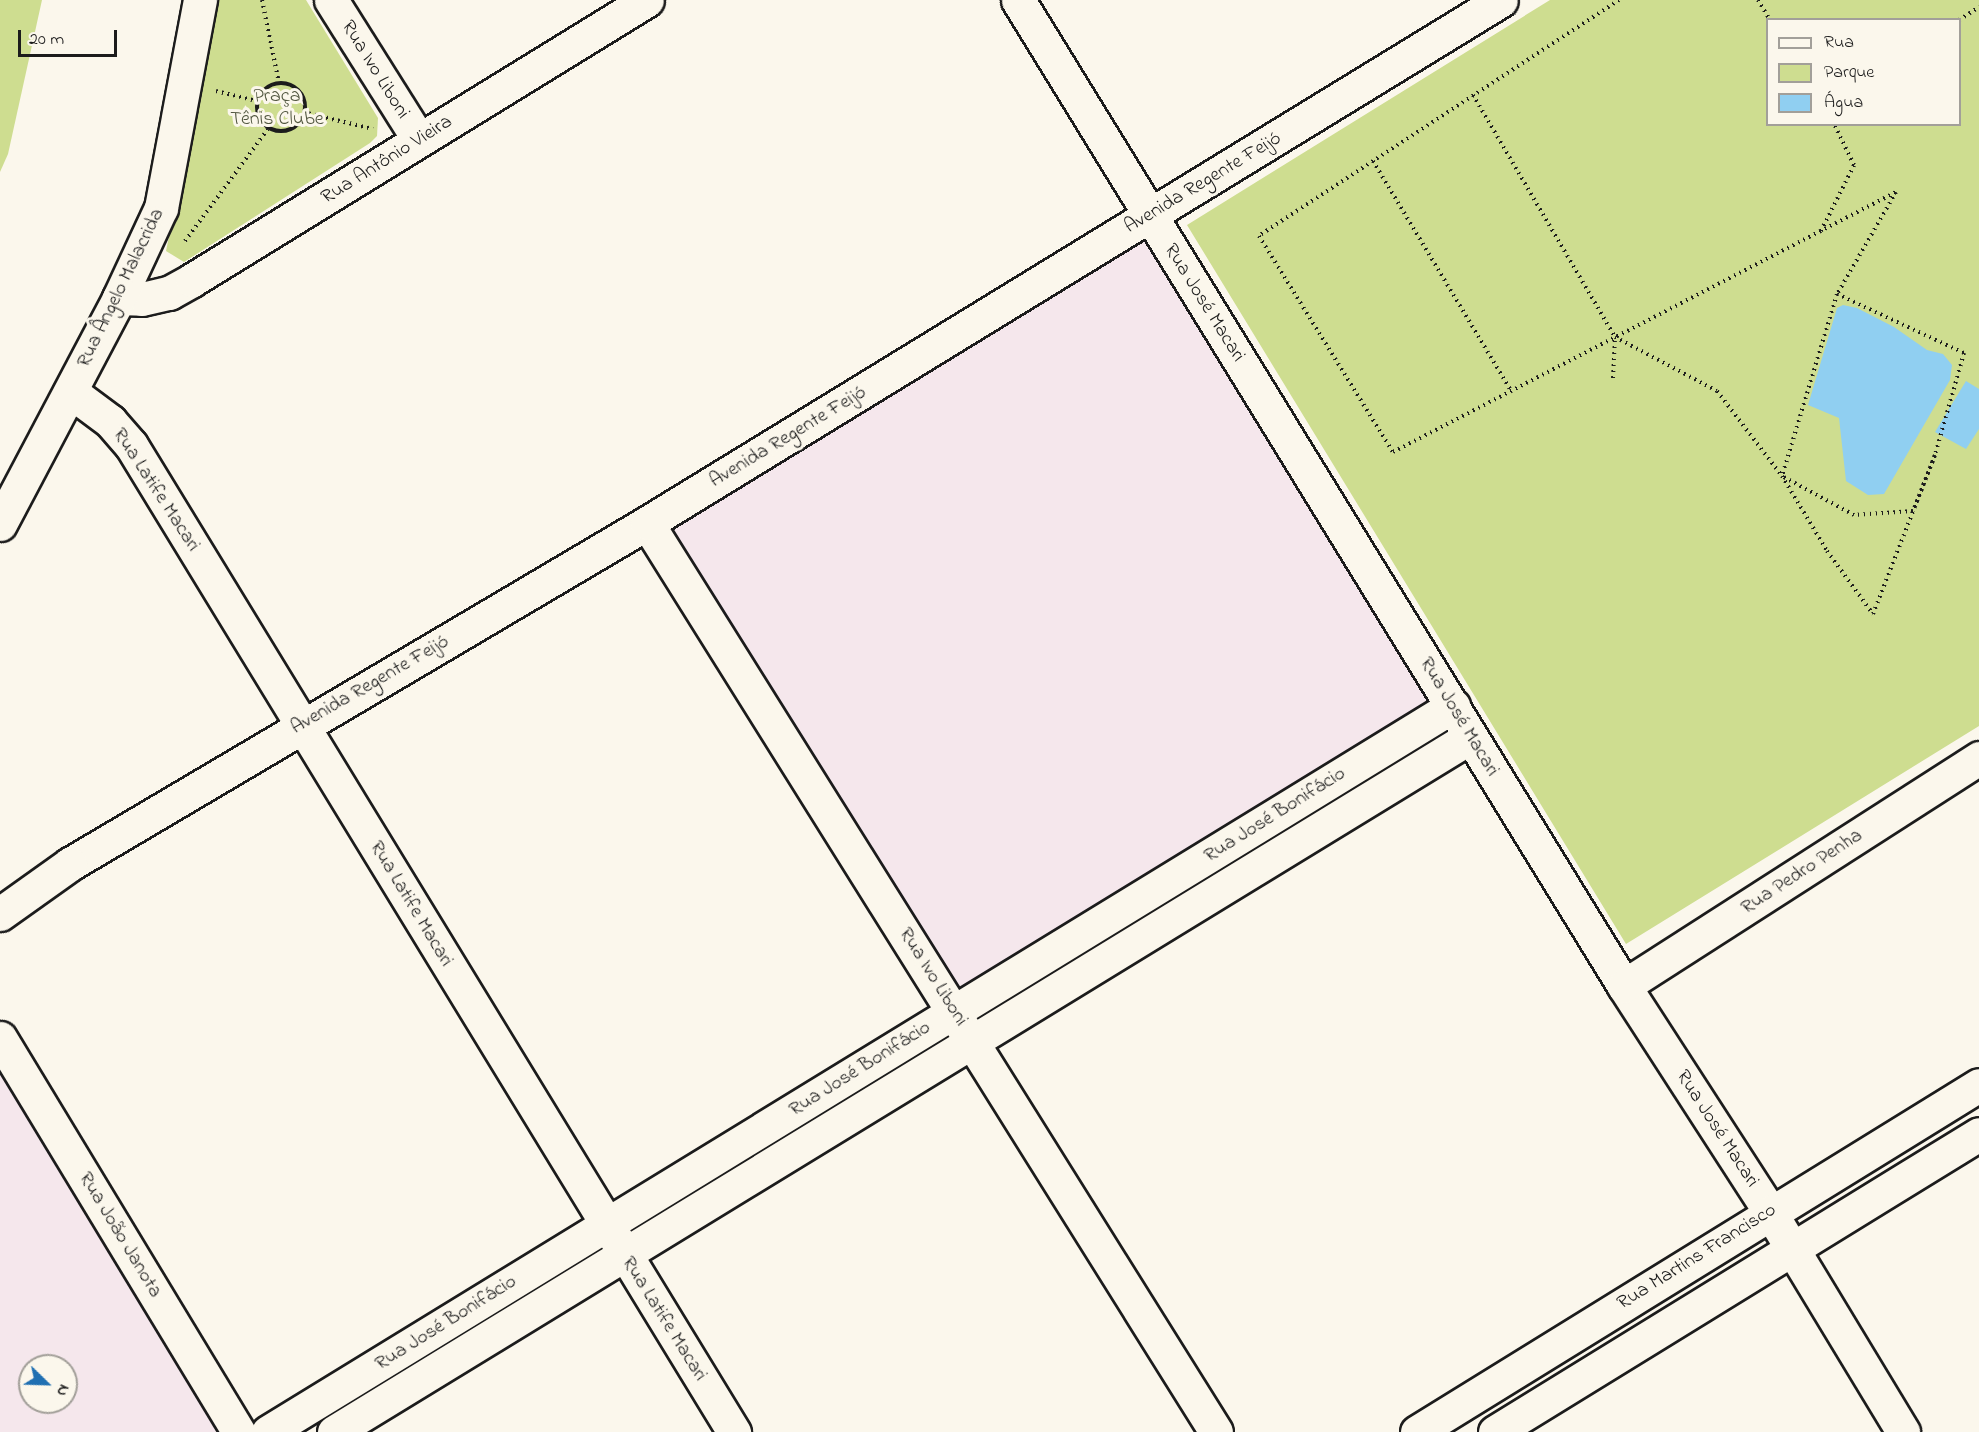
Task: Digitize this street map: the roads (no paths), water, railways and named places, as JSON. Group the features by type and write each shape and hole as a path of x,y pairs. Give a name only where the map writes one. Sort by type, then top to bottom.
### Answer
{"street":[{"name":"Rua Ângelo Malacrida","path":"0,524 119,298 160,208 186,83 200,0"},
{"name":"Rua Ivo Liboni","path":"331,0 419,140"},
{"name":"Rua Antônio Vieira","path":"119,298 142,299 170,293 647,0"},
{"name":"Rua José Macari","path":"1018,0 1470,737 1624,986 1770,1212 1903,1432"},
{"name":"Avenida Regente Feijó","path":"0,914 70,864 647,523 1501,0"},
{"name":"Rua Latife Macari","path":"71,392 110,421 127,439 734,1432"},
{"name":"Rua Ivo Liboni","path":"647,523 955,1011 1216,1432"},
{"name":"Rua José Bonifácio","path":"268,1432 1452,706"},
{"name":"Rua José Bonifácio","path":"334,1432 1470,737"},
{"name":"Rua Pedro Penha","path":"1624,986 1979,758"},
{"name":"Avenida Regente Feijó","path":"0,884 70,864"},
{"path":"1172,878 1192,907"},
{"name":"Rua João Janota","path":"0,1038 239,1432"},
{"name":"Rua Martins Francisco","path":"1417,1432 1979,1085"},
{"path":"1495,1432 1979,1134"}],"water":[{"path":"1843,305 1857,308 1894,327 1927,350 1943,354 1952,365 1950,380 1884,494 1868,495 1846,481 1839,418 1808,405 1837,308"},
{"path":"1966,381 1979,389 1979,429 1966,449 1935,432"}],"park label":[{"name":"Praça Tênis Clube","path":"277,108"}]}
